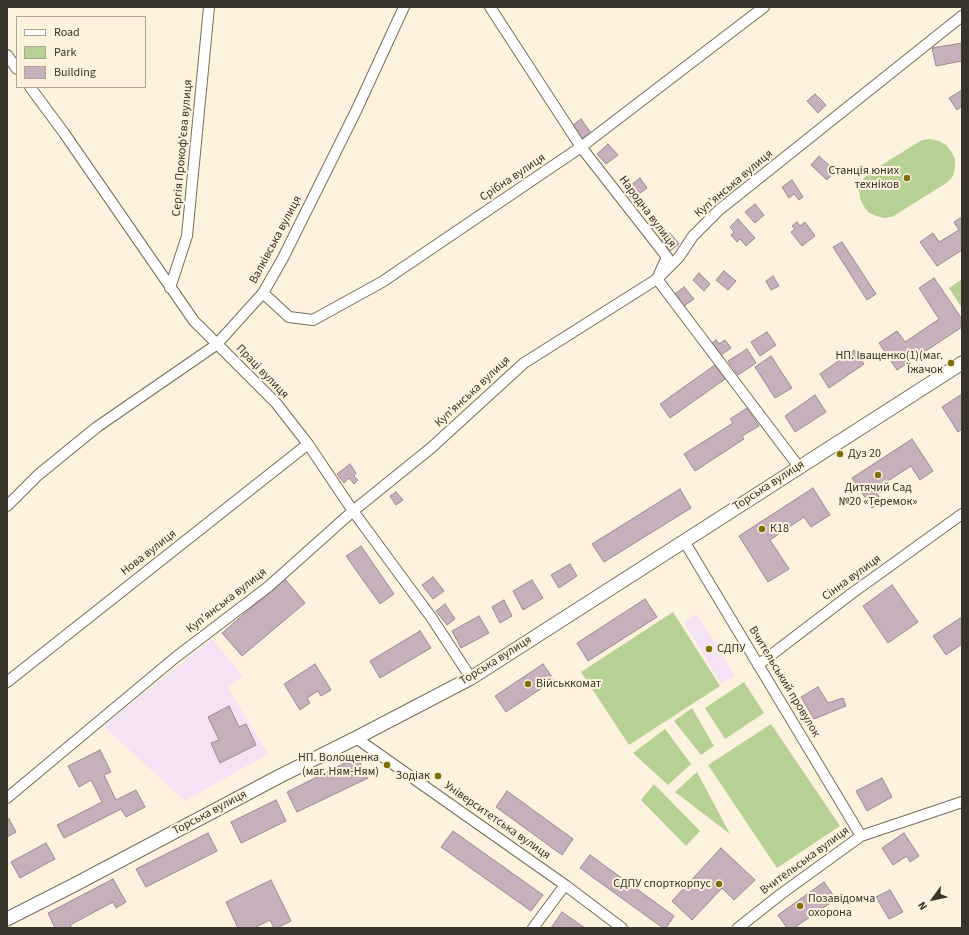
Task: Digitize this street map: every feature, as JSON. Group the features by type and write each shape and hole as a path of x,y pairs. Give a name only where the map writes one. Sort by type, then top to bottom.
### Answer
{"main road":[{"name":"Торська вулиця","path":"7,919 471,678 962,363"}],"street":[{"name":"Сергія Прокоф’єва вулиця","path":"170,288 187,236 209,7"},
{"name":"Валківська вулиця","path":"7,506 38,475 97,427 216,345 263,293 283,258 353,118 404,7"},
{"name":"Народна вулиця","path":"490,7 581,147 667,257 656,279"},
{"name":"Срібна вулиця","path":"263,293 289,316 312,320 382,282 581,147 764,7"},
{"name":"Куп’янська вулиця","path":"7,798 176,657 268,587 353,511 431,448 524,363 656,279 679,257 693,236 719,210 962,16"},
{"path":"7,55 16,68"},
{"name":"Праці вулиця","path":"31,88 64,133 194,321 216,345 276,403 308,444 353,511 431,617 471,678"},
{"path":"656,279 799,467"},
{"name":"Нова вулиця","path":"7,682 308,444"},
{"name":"Сінна вулиця","path":"758,665 851,594 962,514"},
{"name":"Вчительський провулок","path":"684,541 861,836"},
{"name":"Університетська вулиця","path":"356,738 565,884 622,928"},
{"name":"Вчительська вулиця","path":"738,928 781,894 861,836 962,802"},
{"path":"532,928 565,884"}],"shaded area":[{"name":"СДПУ","path":"697,614 735,676 721,684 684,623"},
{"path":"212,639 243,676 228,688 268,754 185,801 103,726"}],"green space":[{"name":"Станцiя юних технiков","path":"930,139 939,141 946,145 955,159 953,176 948,182 892,217 884,218 868,212 860,198 859,189 867,174 922,140"},
{"path":"962,279 962,308 949,288"},
{"path":"673,612 720,686 629,745 581,672"},
{"path":"744,682 764,713 725,739 705,708"},
{"path":"692,708 714,746 701,755 674,721"},
{"path":"771,724 840,826 777,868 708,765"},
{"path":"665,729 691,764 668,785 633,753"},
{"path":"697,772 730,834 675,792"},
{"path":"654,784 700,831 686,846 641,800"}],"building":[{"path":"962,43 962,61 936,66 932,48"},
{"path":"962,90 962,106 957,110 949,98"},
{"path":"815,94 826,105 818,113 807,101"},
{"path":"581,119 591,133 582,139 572,126"},
{"path":"608,144 618,155 606,164 597,154"},
{"path":"819,156 835,171 827,180 811,165"},
{"path":"640,178 647,188 632,199 625,190"},
{"path":"792,180 803,197 799,200 794,194 789,198 782,187"},
{"path":"755,204 764,215 755,223 745,212"},
{"path":"962,217 962,250 937,266 920,242 933,233 939,242 959,230 954,222"},
{"path":"738,219 755,238 746,246 740,239 737,242 731,235 734,232 730,227"},
{"path":"797,222 800,226 805,222 815,236 802,246 791,232 795,229 792,226"},
{"path":"670,233 679,244 670,251 661,240"},
{"path":"842,242 876,294 867,300 833,247"},
{"path":"724,271 736,281 728,290 716,280"},
{"path":"699,273 710,284 704,291 693,280"},
{"path":"773,276 779,286 771,290 766,281"},
{"path":"934,278 962,319 962,327 897,370 879,343 897,331 905,342 939,319 919,288"},
{"path":"684,287 694,299 684,306 675,294"},
{"path":"767,332 776,345 760,356 751,342"},
{"path":"716,340 719,344 725,340 731,348 721,355 712,343"},
{"path":"747,349 756,363 738,375 728,361"},
{"path":"854,350 864,364 829,388 820,374"},
{"path":"771,356 792,388 775,398 755,367"},
{"path":"715,365 725,379 670,418 660,404"},
{"path":"962,394 962,429 958,432 942,407"},
{"path":"815,395 826,412 795,432 785,416"},
{"path":"747,408 759,426 742,436 744,439 695,471 684,454 733,423 730,419"},
{"name":"Дитячий Сад №20 «Теремок»","path":"912,439 933,471 920,480 911,466 874,490 882,501 872,508 852,478"},
{"path":"350,464 356,473 354,476 358,480 354,484 349,478 344,483 337,474"},
{"path":"813,488 830,515 811,527 804,517 770,540 789,569 768,582 739,536"},
{"path":"680,489 691,508 604,562 592,544"},
{"path":"396,492 403,500 396,505 390,496"},
{"path":"361,546 394,594 380,604 346,556"},
{"path":"570,564 577,576 559,588 551,575"},
{"path":"433,577 444,591 433,599 422,585"},
{"path":"285,579 305,603 242,656 222,633"},
{"path":"532,580 543,598 523,610 513,591"},
{"path":"892,585 918,622 888,643 863,606"},
{"path":"645,599 657,617 588,661 577,643"},
{"path":"504,600 512,616 500,623 492,607"},
{"path":"445,604 455,619 447,625 436,611"},
{"path":"479,616 489,633 461,648 452,631"},
{"path":"962,617 962,644 946,655 933,636"},
{"path":"420,631 431,648 380,678 370,661"},
{"path":"315,664 331,690 321,696 318,691 307,698 310,703 300,710 284,684"},
{"path":"543,664 554,680 506,712 495,696"},
{"path":"818,687 828,703 843,698 846,706 814,719 801,697"},
{"path":"229,706 239,727 246,724 256,745 220,763 211,743 219,740 208,717"},
{"path":"100,750 111,772 104,775 116,800 136,790 145,807 126,817 121,809 64,838 57,825 102,802 91,780 79,787 68,766"},
{"path":"357,757 368,778 297,812 287,792"},
{"path":"882,778 892,797 867,811 856,791"},
{"path":"507,791 573,839 562,855 496,807"},
{"path":"276,800 286,821 241,843 231,822"},
{"path":"9,819 16,832 7,837 7,820"},
{"path":"453,831 543,895 531,911 441,847"},
{"path":"208,833 217,851 146,887 136,869"},
{"path":"904,833 919,856 910,862 907,856 893,865 882,848"},
{"path":"46,843 55,859 20,878 11,862"},
{"name":"СДПУ спорткорпус","path":"721,848 755,880 734,900 722,888 692,920 672,901"},
{"path":"590,855 674,916 666,928 663,928 580,868"},
{"path":"113,879 126,902 116,908 113,902 70,925 72,928 55,928 48,913"},
{"path":"271,880 291,921 277,928 274,928 270,920 256,927 257,928 238,928 226,902"},
{"path":"824,882 836,899 794,928 787,928 778,915"},
{"path":"890,890 903,912 889,919 876,897"},
{"path":"562,912 585,928 551,928"}],"place":[{"name":"Станцiя юних технiков","path":"907,178"},
{"name":"НП. Іващенко(1)(маг. Їжачок","path":"951,363"},
{"name":"Дуз 20","path":"840,454"},
{"name":"Дитячий Сад №20 «Теремок»","path":"878,475"},
{"name":"К18","path":"762,529"},
{"name":"СДПУ","path":"709,649"},
{"name":"Військкомат","path":"528,684"},
{"name":"НП. Волощенка (маг. Ням-Ням)","path":"387,765"},
{"name":"Зодіак","path":"438,776"},
{"name":"СДПУ спорткорпус","path":"719,884"},
{"name":"Позавідомча охорона","path":"800,906"}]}
